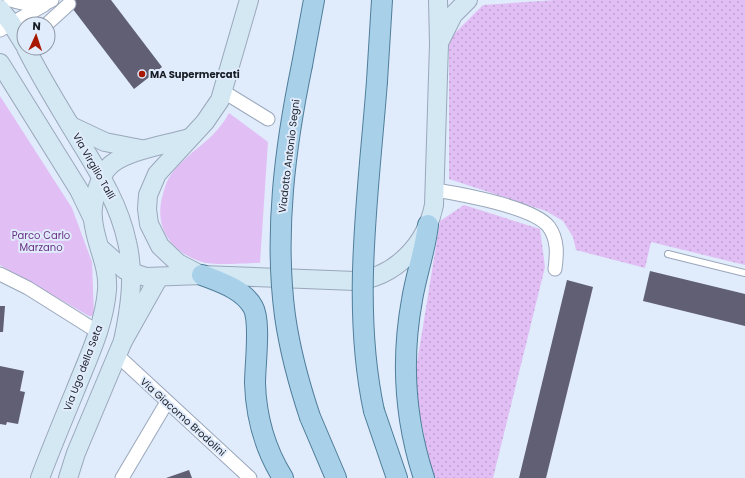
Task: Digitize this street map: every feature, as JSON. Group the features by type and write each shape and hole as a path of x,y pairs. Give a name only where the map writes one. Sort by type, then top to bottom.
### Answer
{"main road":[{"name":"Viadotto Antonio Segni","path":"314,0 295,99 285,171 281,263 287,329 298,381 310,417 336,478"},
{"path":"382,0 363,296 365,357 374,411 397,478"},
{"path":"424,478 410,423 405,368 412,299 428,225"},
{"path":"202,276 235,290 247,300 254,309 256,330 255,383 257,411 267,448 283,478"}],"street":[{"path":"10,0 27,4 48,3"},
{"path":"202,276 187,268 166,253 153,234 148,214 148,195 154,180 164,164 210,115 224,92 249,0"},
{"path":"100,248 131,273 146,277 202,276 344,281 368,279 392,268 419,243 428,225 434,205 436,190 439,44 438,0"},
{"path":"439,44 453,15 468,0"},
{"path":"16,35 4,21 48,3"},
{"path":"56,16 69,4"},
{"name":"Via Virgilio Talli","path":"30,56 102,177 123,225 128,247 131,273 129,308 120,348"},
{"path":"37,56 39,73"},
{"path":"0,63 79,190 93,219"},
{"path":"224,92 268,119"},
{"path":"71,126 90,136 114,144 140,149 151,148"},
{"path":"93,219 96,194 102,177 109,166 119,159 151,148 189,138"},
{"path":"436,190 484,199 530,215 544,222 552,232 556,243 555,269"},
{"name":"Via Ugo della Seta","path":"43,473 98,332 107,286 105,268 93,219"},
{"path":"0,274 28,288 98,332"},
{"path":"68,478 76,453 120,348 159,277"},
{"name":"Via Giacomo Brodolini","path":"120,348 167,402 250,478"},
{"path":"122,478 167,402"}],"lane":[{"path":"668,254 745,274"},
{"path":"64,478 76,453"}],"green space":[{"path":"555,0 745,0 745,265 651,242 645,268 576,250 573,237 563,221 546,211 449,179 449,39 483,5"},
{"name":"Parco Carlo Marzano","path":"0,96 72,208 92,262 94,316 89,316 0,265"},
{"path":"229,113 268,142 260,263 214,264 191,258 173,245 167,237 163,227 161,206 166,183 180,164 216,131"},
{"path":"464,205 540,229 545,267 493,478 432,478 414,382 440,221"}],"building":[{"path":"66,0 111,0 162,67 134,89"},
{"path":"650,271 745,294 745,326 643,301"},
{"path":"567,280 593,287 546,478 519,478"},
{"path":"0,306 5,306 3,332 0,332"},
{"path":"0,366 24,371 20,391 25,392 18,424 7,422 6,425 0,424"},
{"path":"189,470 192,478 166,478"}],"place":[{"name":"MA Supermercati","path":"142,74"}]}
